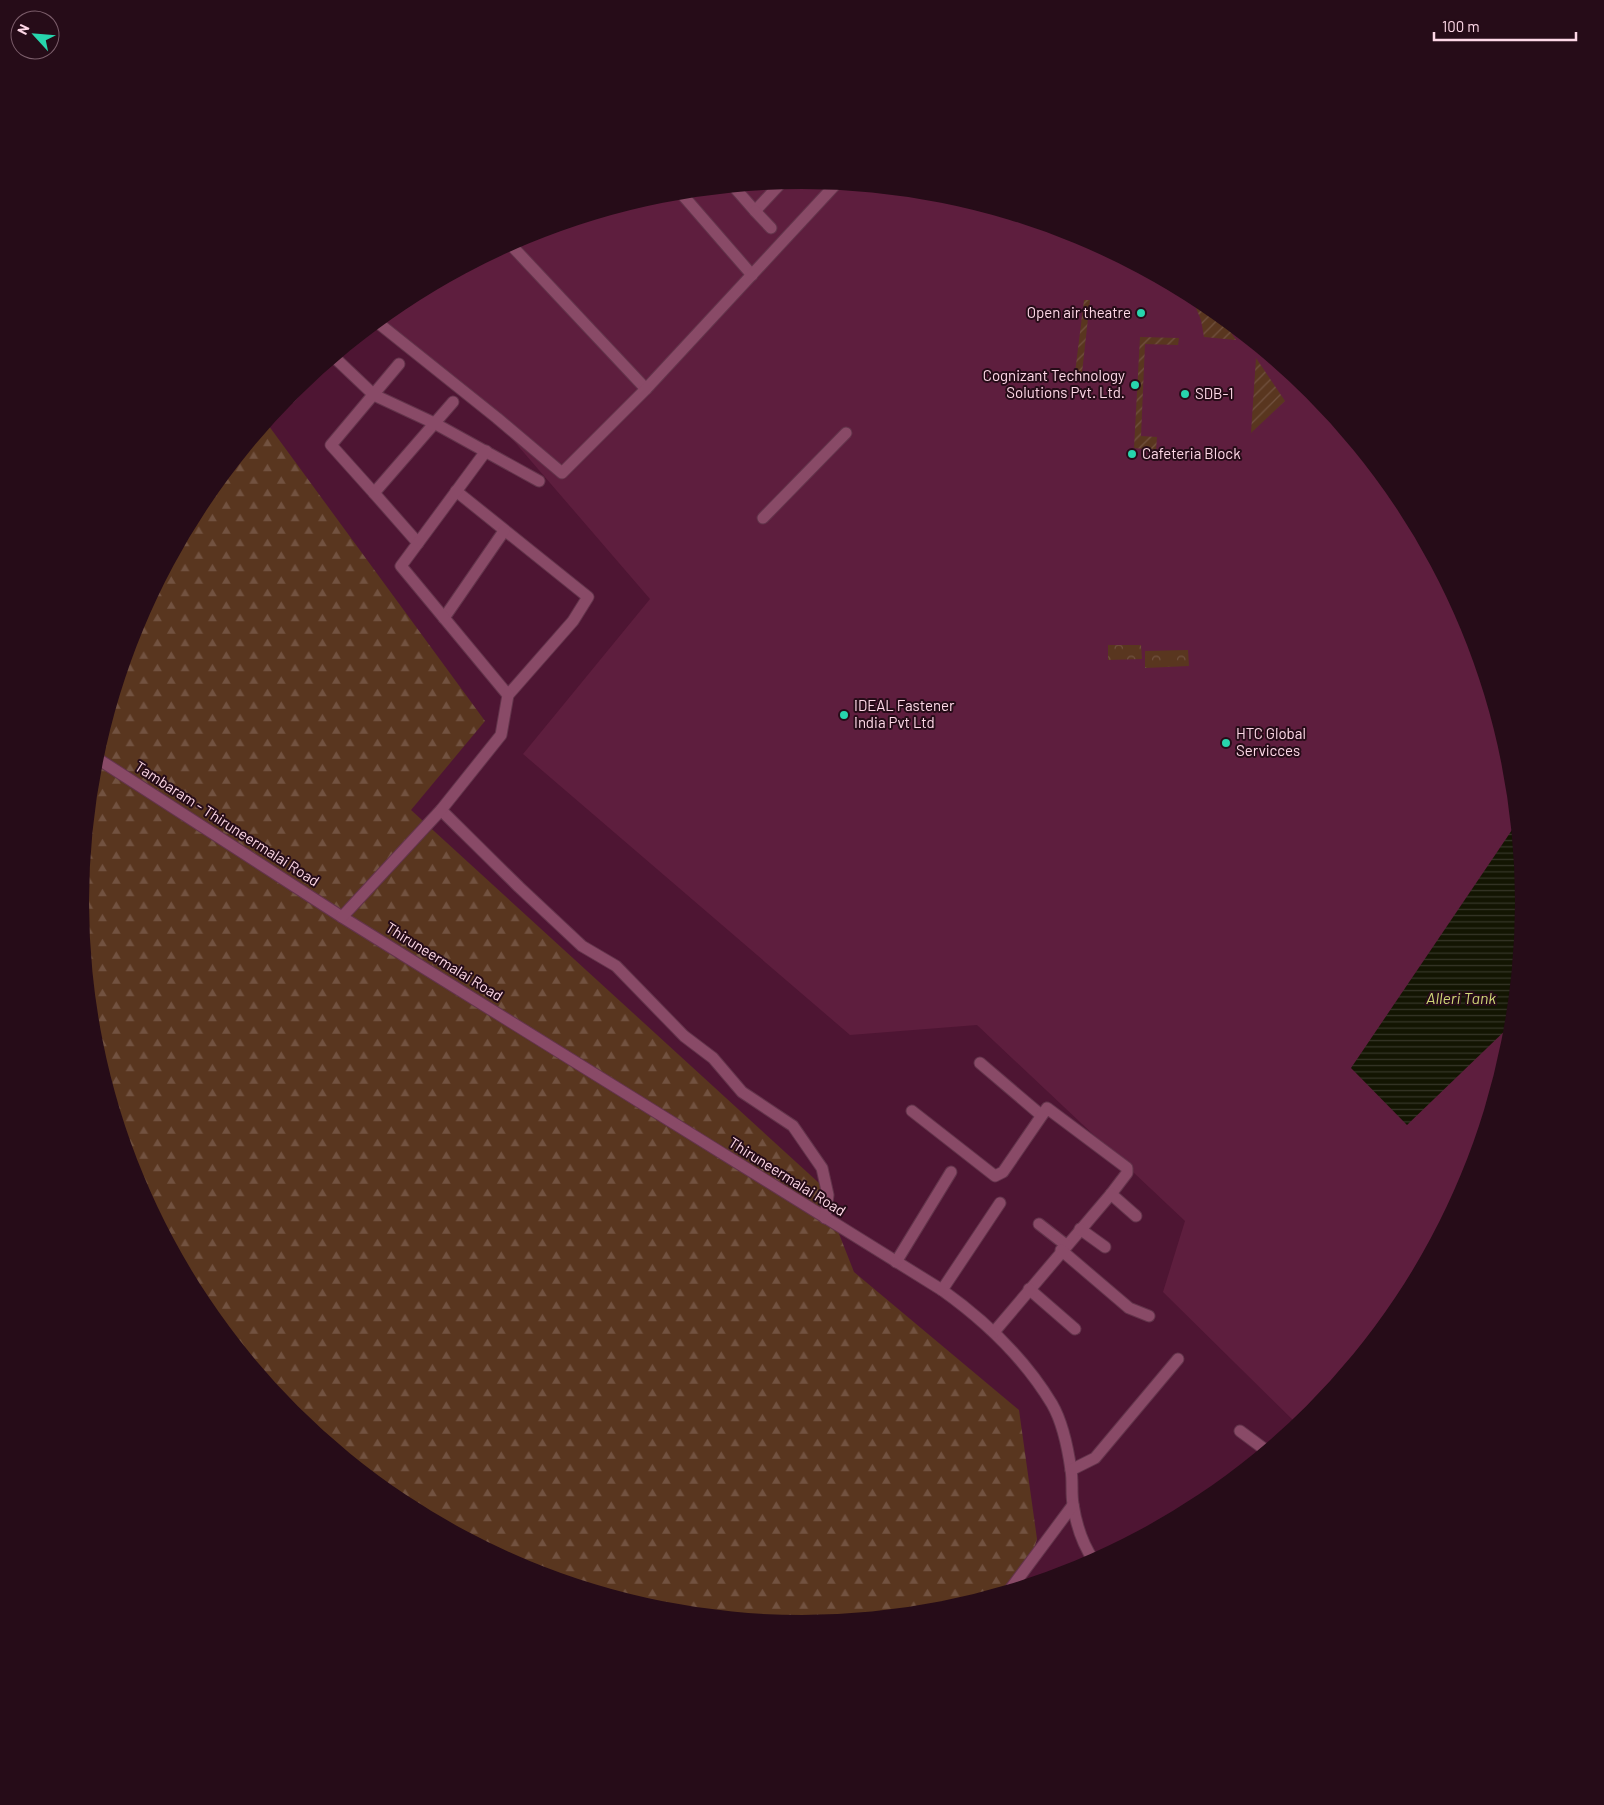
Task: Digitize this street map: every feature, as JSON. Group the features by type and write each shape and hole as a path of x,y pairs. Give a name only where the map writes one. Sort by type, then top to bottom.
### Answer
{"street":[{"path":"755,211 774,190"},
{"path":"382,327 498,418 562,473 646,389 830,190"},
{"path":"739,192 771,228"},
{"path":"686,199 752,276"},
{"path":"516,250 646,389"},
{"path":"338,361 374,395 486,450 538,481"},
{"path":"399,364 331,445 418,544"},
{"path":"374,493 453,402"},
{"path":"763,518 846,433"},
{"path":"486,450 401,566 508,695"},
{"path":"342,917 442,810 501,735 508,695 573,621 588,597 456,491"},
{"path":"444,618 504,531"},
{"name":"Tambaram - Thiruneermalai Road","path":"102,762 342,917"},
{"path":"442,810 518,888 582,946 616,966 684,1036 713,1058 742,1092 793,1126 822,1168 828,1195 825,1218"},
{"name":"Thiruneermalai Road","path":"342,917 942,1290 976,1315 994,1332 1039,1385 1053,1406 1062,1429 1071,1470 1073,1505 1089,1555"},
{"path":"980,1063 1041,1115"},
{"path":"912,1111 995,1176 1003,1172 1041,1115 1045,1110 1050,1109 1126,1166 1127,1173 1111,1194 1063,1248 994,1332"},
{"path":"896,1262 951,1172"},
{"path":"1111,1194 1136,1216"},
{"path":"942,1290 1000,1203"},
{"path":"1039,1224 1129,1308 1149,1316"},
{"path":"1080,1229 1105,1247"},
{"path":"1029,1289 1075,1329"},
{"path":"1071,1470 1095,1458 1178,1360"},
{"path":"1240,1431 1262,1447"},
{"path":"1014,1583 1073,1505"}],"shaded area":[{"path":"802,189 895,195 941,203 1031,227 1117,263 1159,285 1198,309 1272,366 1338,432 1368,468 1420,546 1442,587 1461,630 1491,718 1502,763 1514,856 1514,949 1502,1042 1491,1087 1461,1175 1442,1218 1420,1259 1368,1337 1338,1373 1293,1420 1163,1292 1185,1221 977,1025 850,1035 523,754 650,599 507,433 381,328 406,309 445,285 487,263 573,227 663,203 709,195"}],"green space":[{"path":"1084,300 1090,300 1081,382 1074,381"},
{"path":"1196,308 1232,334 1236,340 1204,337 1201,320"},
{"path":"1140,337 1179,338 1178,345 1145,344 1141,436 1157,437 1156,450 1134,448"},
{"path":"1256,358 1285,401 1251,433"},
{"path":"270,428 485,721 411,810 819,1183 854,1272 1019,1410 1037,1539 1025,1580 941,1602 895,1610 802,1616 755,1614 709,1610 617,1591 573,1578 529,1561 445,1520 406,1496 332,1439 298,1407 236,1337 209,1299 184,1259 162,1218 143,1175 113,1087 102,1042 90,949 90,856 102,763 113,718 143,630 162,587 184,546 209,506 236,468"},
{"path":"1108,645 1141,645 1142,659 1108,660"},
{"path":"1188,650 1189,666 1145,668 1145,651"}],"water":[{"name":"Alleri Tank","path":"1511,831 1514,856 1514,949 1503,1032 1407,1125 1351,1068"}],"place":[{"name":"Open air theatre","path":"1141,313"},
{"name":"Cognizant Technology Solutions Pvt. Ltd.","path":"1135,385"},
{"name":"SDB-1","path":"1185,394"},
{"name":"Cafeteria Block","path":"1132,454"},
{"name":"IDEAL Fastener India Pvt Ltd","path":"844,715"},
{"name":"HTC Global Servicces","path":"1226,743"}]}
